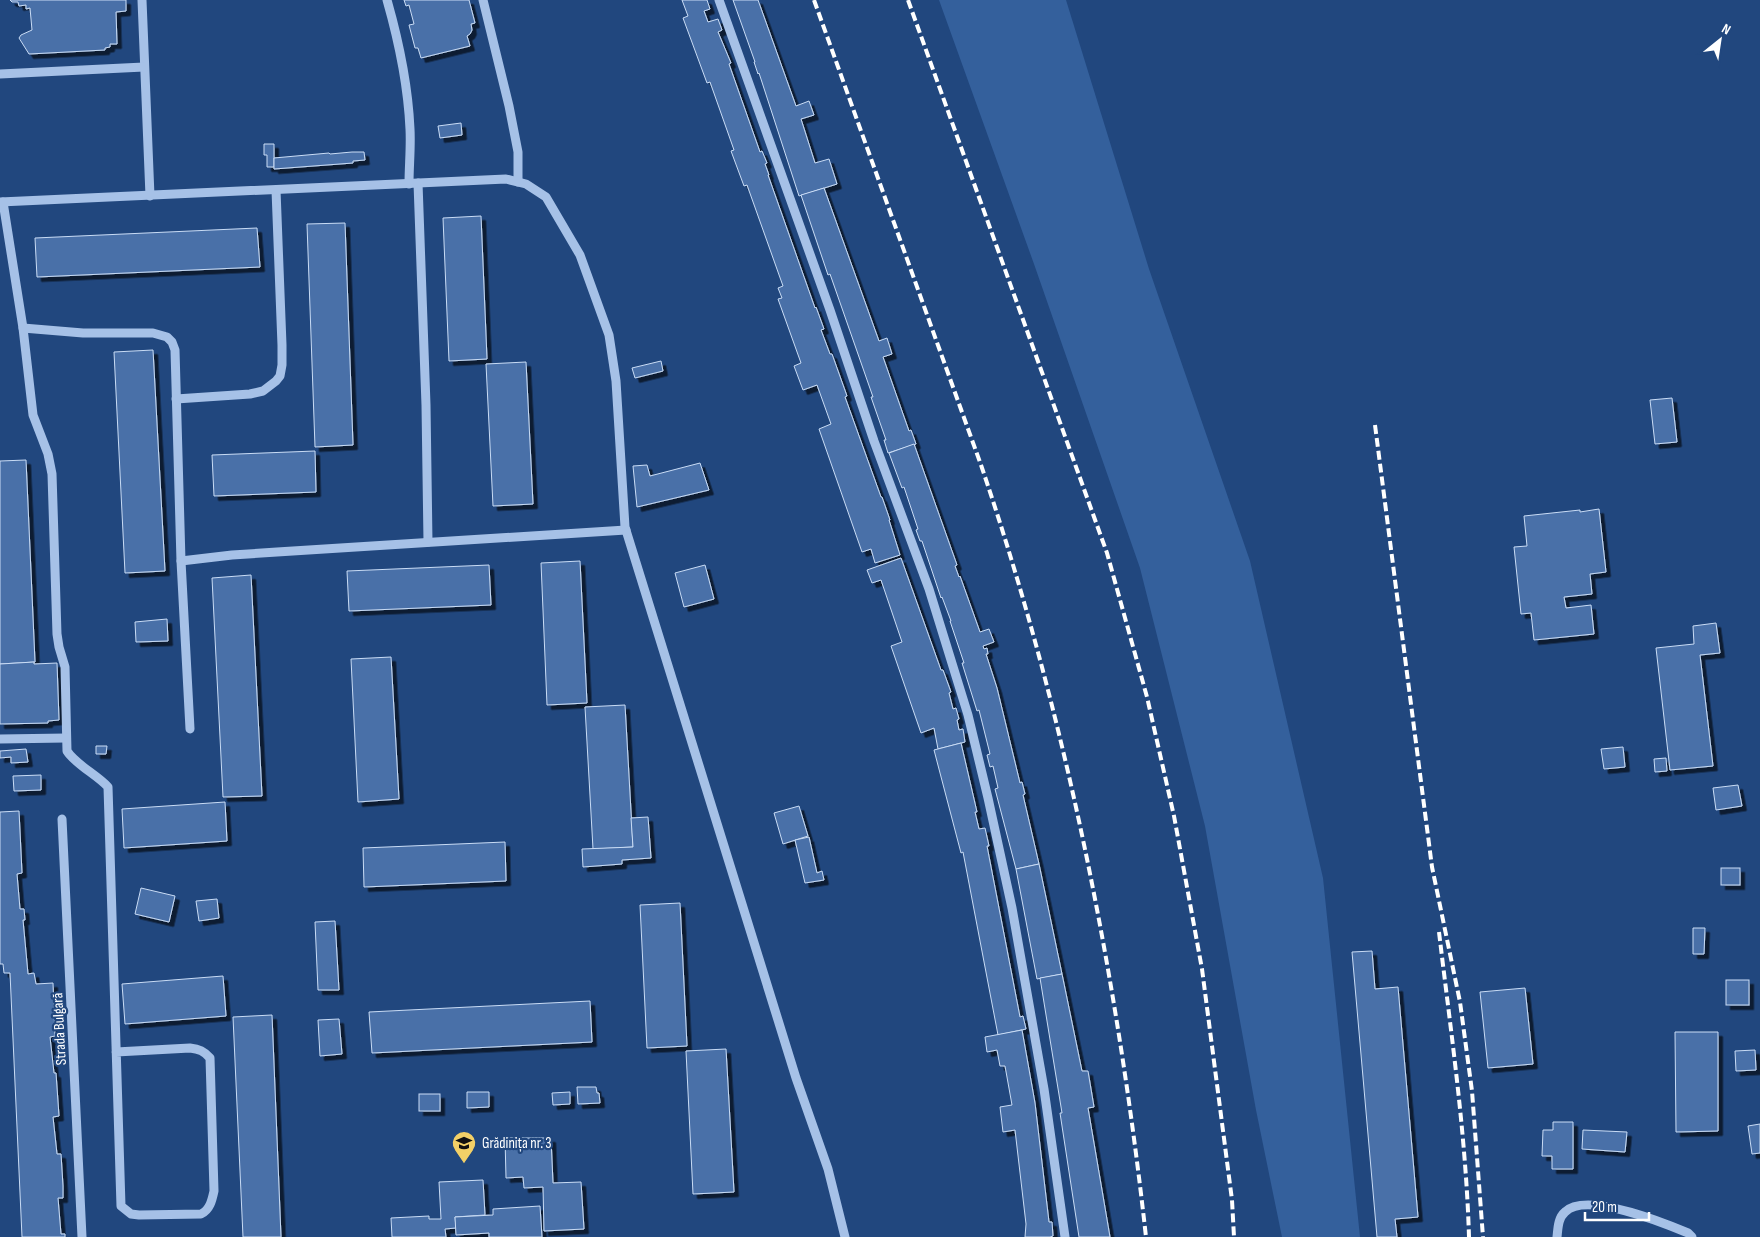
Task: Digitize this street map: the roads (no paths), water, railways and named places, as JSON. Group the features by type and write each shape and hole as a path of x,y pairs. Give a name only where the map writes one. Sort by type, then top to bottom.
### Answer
{"lane":[{"path":"142,0 150,196"},
{"path":"387,0 400,45 410,130 426,405 428,542"},
{"path":"483,0 518,152 518,182"},
{"path":"719,0 830,310 874,441 929,589 968,715 1012,908 1044,1089 1065,1237"},
{"path":"0,74 144,67"},
{"path":"116,1052 190,1048 206,1053 210,1058 214,1191 212,1200 205,1212 201,1214 139,1216 131,1214 121,1206 116,1052 108,787 67,751 65,667 57,634 52,474 48,454 33,416 23,328 2,202 413,183 506,180 526,184 546,197 580,255 609,335 616,381 626,530 796,1078 828,1169 845,1237"},
{"path":"176,398 250,394 263,391 280,376 282,345 276,190"},
{"path":"23,328 84,333 160,334 172,342 175,350 190,729"},
{"path":"182,561 232,555 626,530"},
{"path":"0,739 66,738"},
{"name":"Strada Bulgară","path":"62,819 82,1237"},
{"path":"1557,1237 1559,1220 1565,1211 1574,1206 1600,1206 1642,1214 1688,1233 1692,1237"}],"railway":[{"path":"814,0 981,465 1039,654 1063,750 1103,944 1120,1041 1146,1237"},
{"path":"908,0 1107,553 1147,697 1174,816 1202,969 1232,1200 1234,1237"},
{"path":"1375,425 1432,867 1460,1002 1472,1091 1483,1237"},
{"path":"1439,932 1465,1161 1469,1237"}],"place":[{"name":"Grădinița nr. 3","path":"464,1164"}]}
